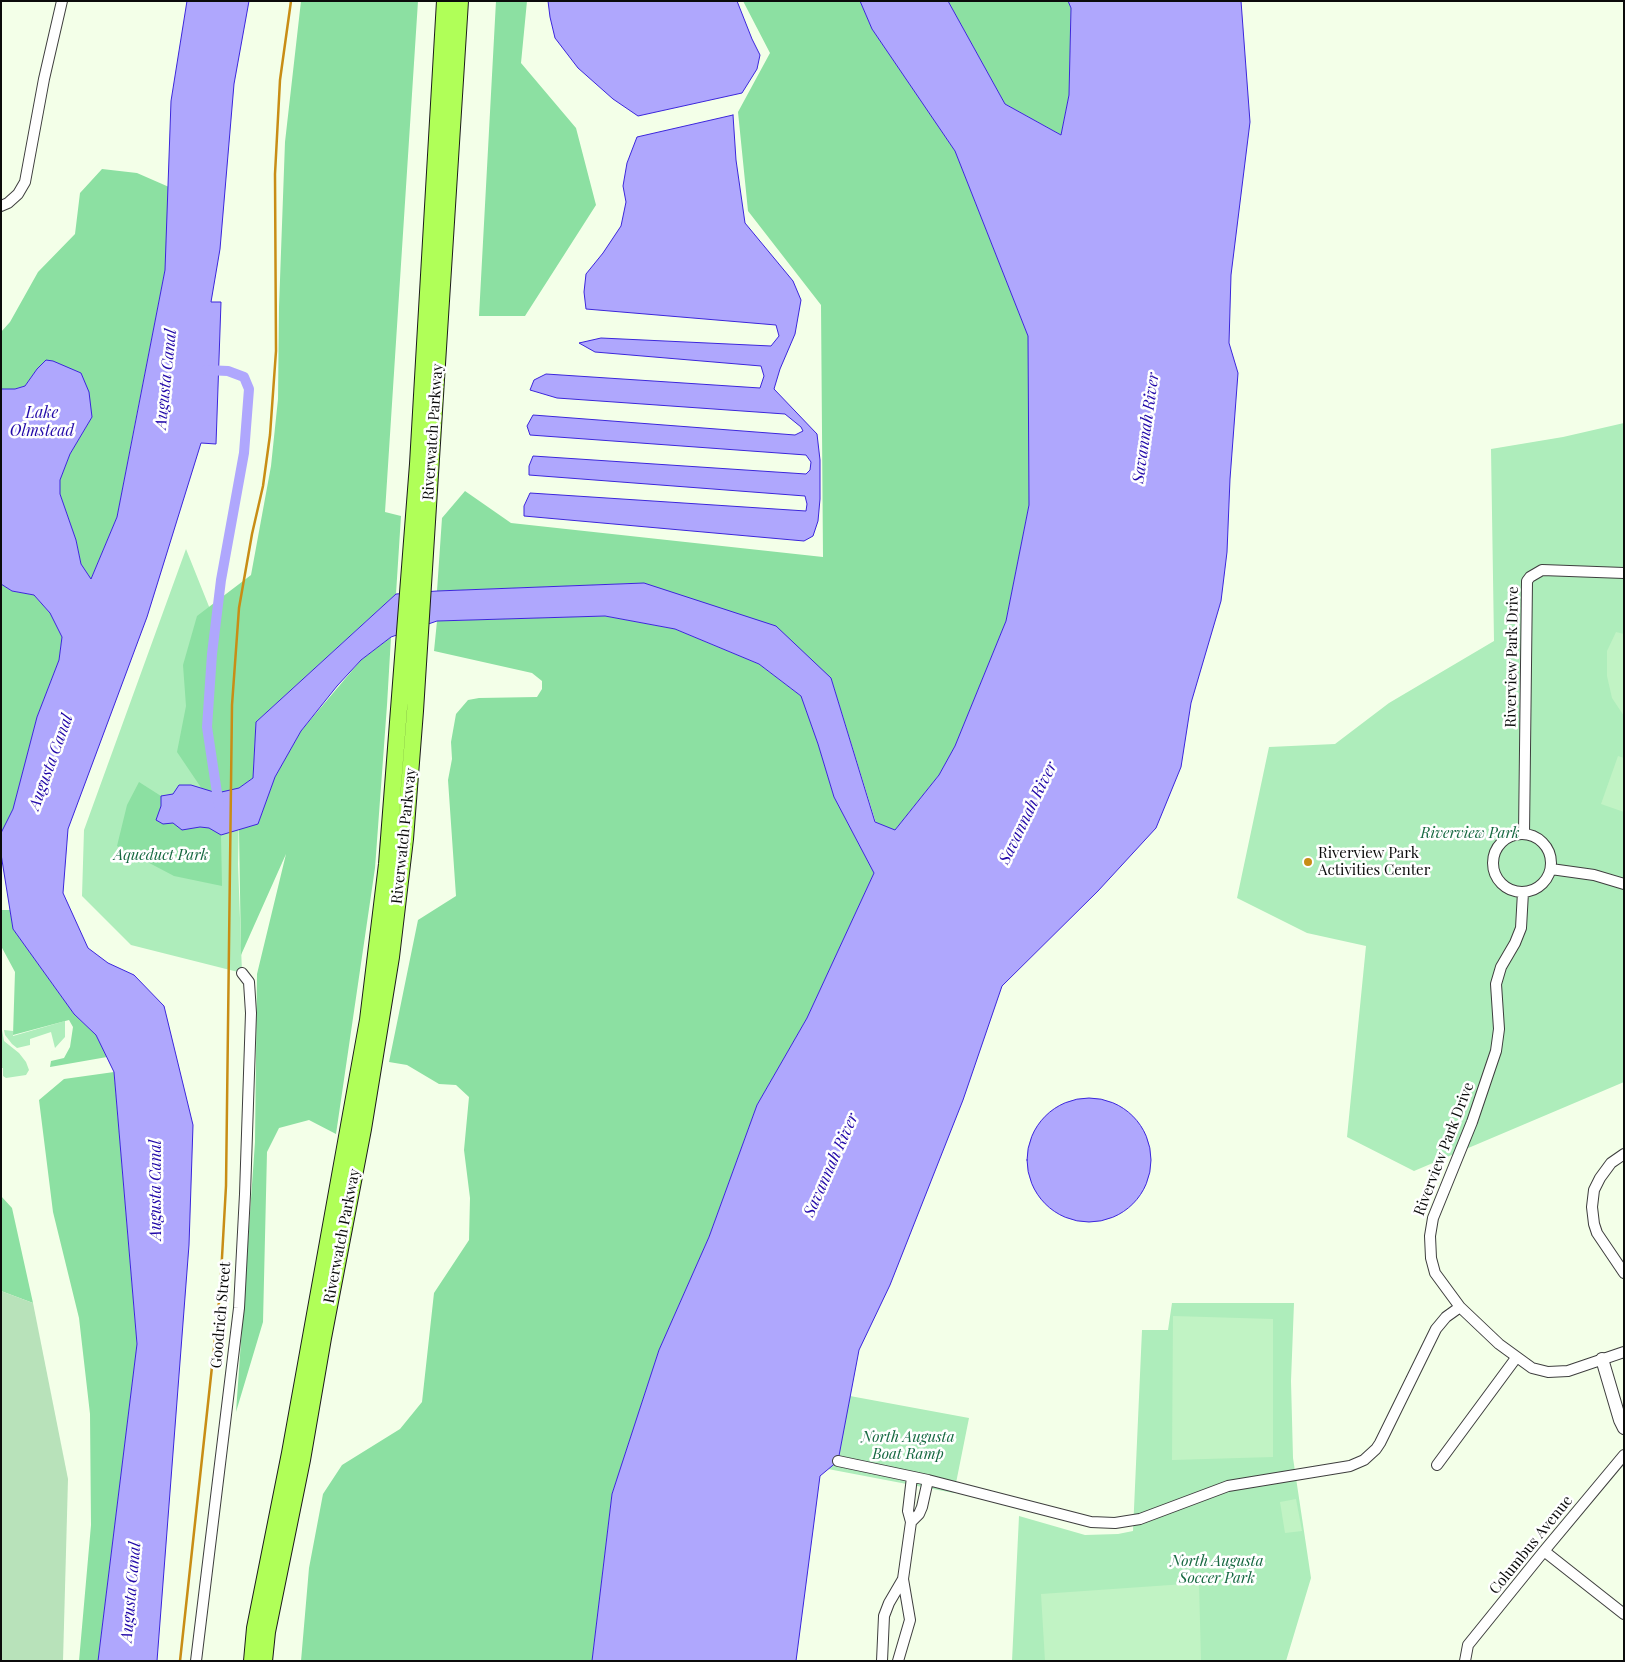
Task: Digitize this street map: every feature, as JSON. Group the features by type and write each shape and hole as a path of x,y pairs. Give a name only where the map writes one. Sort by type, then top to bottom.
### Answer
{"main road":[{"name":"Riverwatch Parkway","path":"252,1661 255,1628 290,1453 368,1020 387,864 418,464 445,1"},
{"name":"Riverwatch Parkway","path":"264,1661 267,1632 302,1460 382,1020 405,839 426,545 460,1"}],"street":[{"path":"1,206 8,203 18,194 25,182 44,79 62,1"},
{"name":"Riverview Park Drive","path":"1524,834 1527,581 1542,570 1624,574"},
{"path":"1515,834 1524,834 1534,836 1542,842 1548,850 1551,859 1551,869 1541,885 1523,892 1513,891 1504,887 1498,880 1493,872 1492,862 1499,844 1515,834"},
{"path":"1551,869 1594,875 1624,884"},
{"name":"Riverview Park Drive","path":"1523,892 1521,928 1515,943 1501,967 1496,984 1499,1029 1496,1051 1472,1122 1447,1181 1430,1228 1429,1248 1435,1273 1460,1308 1516,1358 1532,1368 1557,1373 1624,1352"},
{"name":"Goodrich Street","path":"196,1661 239,1308 251,1013 250,982 242,972"},
{"path":"1624,1154 1611,1164 1600,1178 1594,1190 1592,1207 1592,1216 1597,1233 1624,1273"},
{"path":"838,1461 928,1480 1090,1522 1102,1524 1140,1519 1228,1486 1350,1466 1364,1460 1376,1449 1398,1409 1436,1329 1446,1316 1460,1308"},
{"path":"1437,1465 1516,1358"},
{"path":"1602,1359 1624,1428"},
{"name":"Columbus Avenue","path":"1465,1658 1468,1645 1624,1455"},
{"path":"898,1661 910,1620 904,1579 911,1522 908,1511 912,1477"},
{"path":"911,1522 919,1514 922,1507 928,1480"},
{"path":"1544,1551 1624,1614"},
{"path":"882,1661 884,1616 889,1603 904,1579"}],"green space":[{"path":"301,1 418,1 385,512 401,516 396,594 256,722 253,778 239,788 217,793 202,789 177,752 186,706 183,665 197,616 251,575 271,466 278,399 279,307 285,142"},
{"path":"496,1 527,1 521,63 576,128 596,205 525,316 479,316"},
{"path":"743,1 860,1 872,29 955,151 1028,336 1029,505 1006,621 955,746 939,775 895,830 876,823 831,678 644,583 437,591 442,518 465,491 511,523 823,557 821,305 748,211 738,112 770,53"},
{"path":"948,1 1068,1 1071,8 1069,95 1061,135 1005,104"},
{"path":"102,169 137,173 169,187 165,270 117,517 91,579 81,564 76,540 60,494 60,480 70,454 92,417 81,373 67,368 37,369 25,386 15,389 1,389 1,332 10,322 38,272 75,234 80,193"},
{"name":"Riverview Park","path":"1624,423 1624,1082 1414,1171 1347,1137 1366,946 1307,933 1237,898 1269,747 1335,744 1389,703 1494,641 1491,449 1563,437"},
{"name":"Aqueduct Park","path":"186,549 210,609 240,750 238,864 242,973 131,945 82,896 84,830"},
{"path":"1,584 12,591 34,595 50,613 62,637 59,660 37,717 13,809 1,833"},
{"path":"605,616 675,629 759,664 801,696 834,797 874,873 807,1018 757,1105 709,1237 659,1350 612,1494 592,1661 301,1661 309,1568 323,1494 342,1465 400,1429 422,1402 434,1293 469,1240 470,1198 464,1150 469,1097 456,1085 439,1084 407,1065 389,1062 418,920 456,896 448,780 452,759 451,742 456,714 468,700 479,698 537,697 542,689 542,681 532,673 434,651 437,621"},
{"path":"1616,632 1624,634 1624,716 1612,698 1607,676 1607,651"},
{"path":"391,637 375,868 336,1134 309,1120 279,1128 267,1152 263,1322 236,1412 255,1142 257,974 286,854 241,955 239,829 258,824 275,777 301,731 361,660"},
{"path":"1618,756 1624,758 1624,812 1601,804"},
{"path":"139,782 161,796 161,806 156,820 173,823 182,830 200,827 209,828 221,835 222,886 174,876 117,846 127,805"},
{"path":"1,910 10,910 13,929 74,1014 96,1035 107,1057 50,1067 51,1061 64,1058 70,1047 73,1027 69,1020 13,1035 15,972 1,946"},
{"path":"65,1021 65,1037 55,1048 51,1032 30,1039 30,1045 17,1048 5,1035 4,1030 13,1031 13,1036"},
{"path":"1,1024 4,1041 19,1053 26,1062 29,1070 26,1075 6,1078 3,1076 3,1068 1,1068"},
{"path":"114,1072 137,1345 98,1661 79,1661 91,1525 90,1414 79,1318 53,1212 39,1100 64,1079"},
{"path":"1,1196 12,1208 33,1303 1,1291"},
{"path":"1,1291 33,1303 68,1479 63,1661 1,1661"},
{"name":"North Augusta Soccer Park","path":"1172,1303 1294,1303 1291,1381 1293,1458 1311,1578 1286,1661 1012,1661 1019,1516 1085,1535 1118,1534 1133,1531 1142,1330 1168,1330"},
{"path":"1173,1316 1273,1319 1273,1457 1172,1460"},
{"name":"North Augusta Boat Ramp","path":"850,1396 969,1418 954,1493 828,1469 838,1461"},
{"path":"1296,1499 1302,1531 1285,1533 1280,1502"},
{"path":"1199,1583 1201,1661 1045,1661 1041,1594"}],"water":[{"path":"187,1 249,1 234,84 220,249 211,302 221,302 216,444 201,443 147,617 68,829 63,893 88,948 108,963 134,975 164,1006 193,1125 189,1245 157,1661 98,1661 137,1344 114,1072 96,1035 74,1014 13,929 1,854 1,833 13,809 37,717 59,660 62,637 50,613 34,595 12,591 1,584 1,389 15,389 25,386 46,360 81,373 89,392 92,417 70,454 60,480 60,494 76,540 81,564 91,579 117,517 165,270 171,101"},
{"path":"548,1 737,1 760,55 757,69 742,93 638,116 613,99 578,68 555,38"},
{"name":"Savannah River","path":"860,1 948,1 1005,104 1061,135 1069,95 1071,8 1068,1 1241,1 1250,122 1231,275 1229,343 1238,373 1227,552 1221,601 1191,703 1181,767 1156,828 1098,891 1002,986 963,1100 890,1285 859,1350 838,1461 820,1476 796,1661 592,1661 612,1494 659,1350 709,1237 757,1105 807,1018 874,873 834,797 801,696 759,664 675,629 605,616 437,621 391,637 361,660 337,686 301,731 275,777 258,824 221,835 209,828 200,827 182,830 173,823 163,824 156,820 161,806 161,796 173,794 179,785 191,785 217,793 239,788 253,778 256,722 396,594 644,583 776,626 831,678 875,822 895,830 939,775 955,746 1006,621 1029,505 1028,336 955,151 872,29"},
{"path":"733,115 736,160 745,223 793,281 801,300 795,334 780,369 774,389 817,434 820,460 820,499 818,521 813,536 804,541 524,516 524,506 530,493 806,511 805,496 529,475 529,466 533,456 806,474 810,470 811,462 806,455 530,435 527,426 533,415 795,435 803,431 801,427 785,414 557,398 530,390 534,380 546,374 760,388 764,376 761,366 595,352 579,343 601,338 771,346 779,336 776,325 586,309 584,292 586,274 621,226 626,202 623,186 627,163 637,137"},
{"path":"1089,1098 1113,1103 1133,1116 1146,1136 1151,1160 1146,1184 1133,1204 1113,1217 1089,1222 1065,1217 1045,1204 1032,1184 1027,1160 1032,1136 1045,1116 1065,1103"}],"waterway":[{"path":"206,370 228,371 244,377 249,389 244,453 221,580 212,654 207,727 219,806"}],"railway":[{"path":"180,1661 220,1293 226,1186 232,705 239,608 252,534 263,486 270,435 276,351 275,174 280,80 291,1"}],"place":[{"name":"Riverview Park Activities Center","path":"1308,862"}],"water label":[{"name":"Augusta Canal","path":"166,379"},
{"name":"Lake Olmstead","path":"42,422"},
{"name":"Augusta Canal","path":"51,762"},
{"name":"Augusta Canal","path":"156,1190"},
{"name":"Augusta Canal","path":"131,1592"}]}
